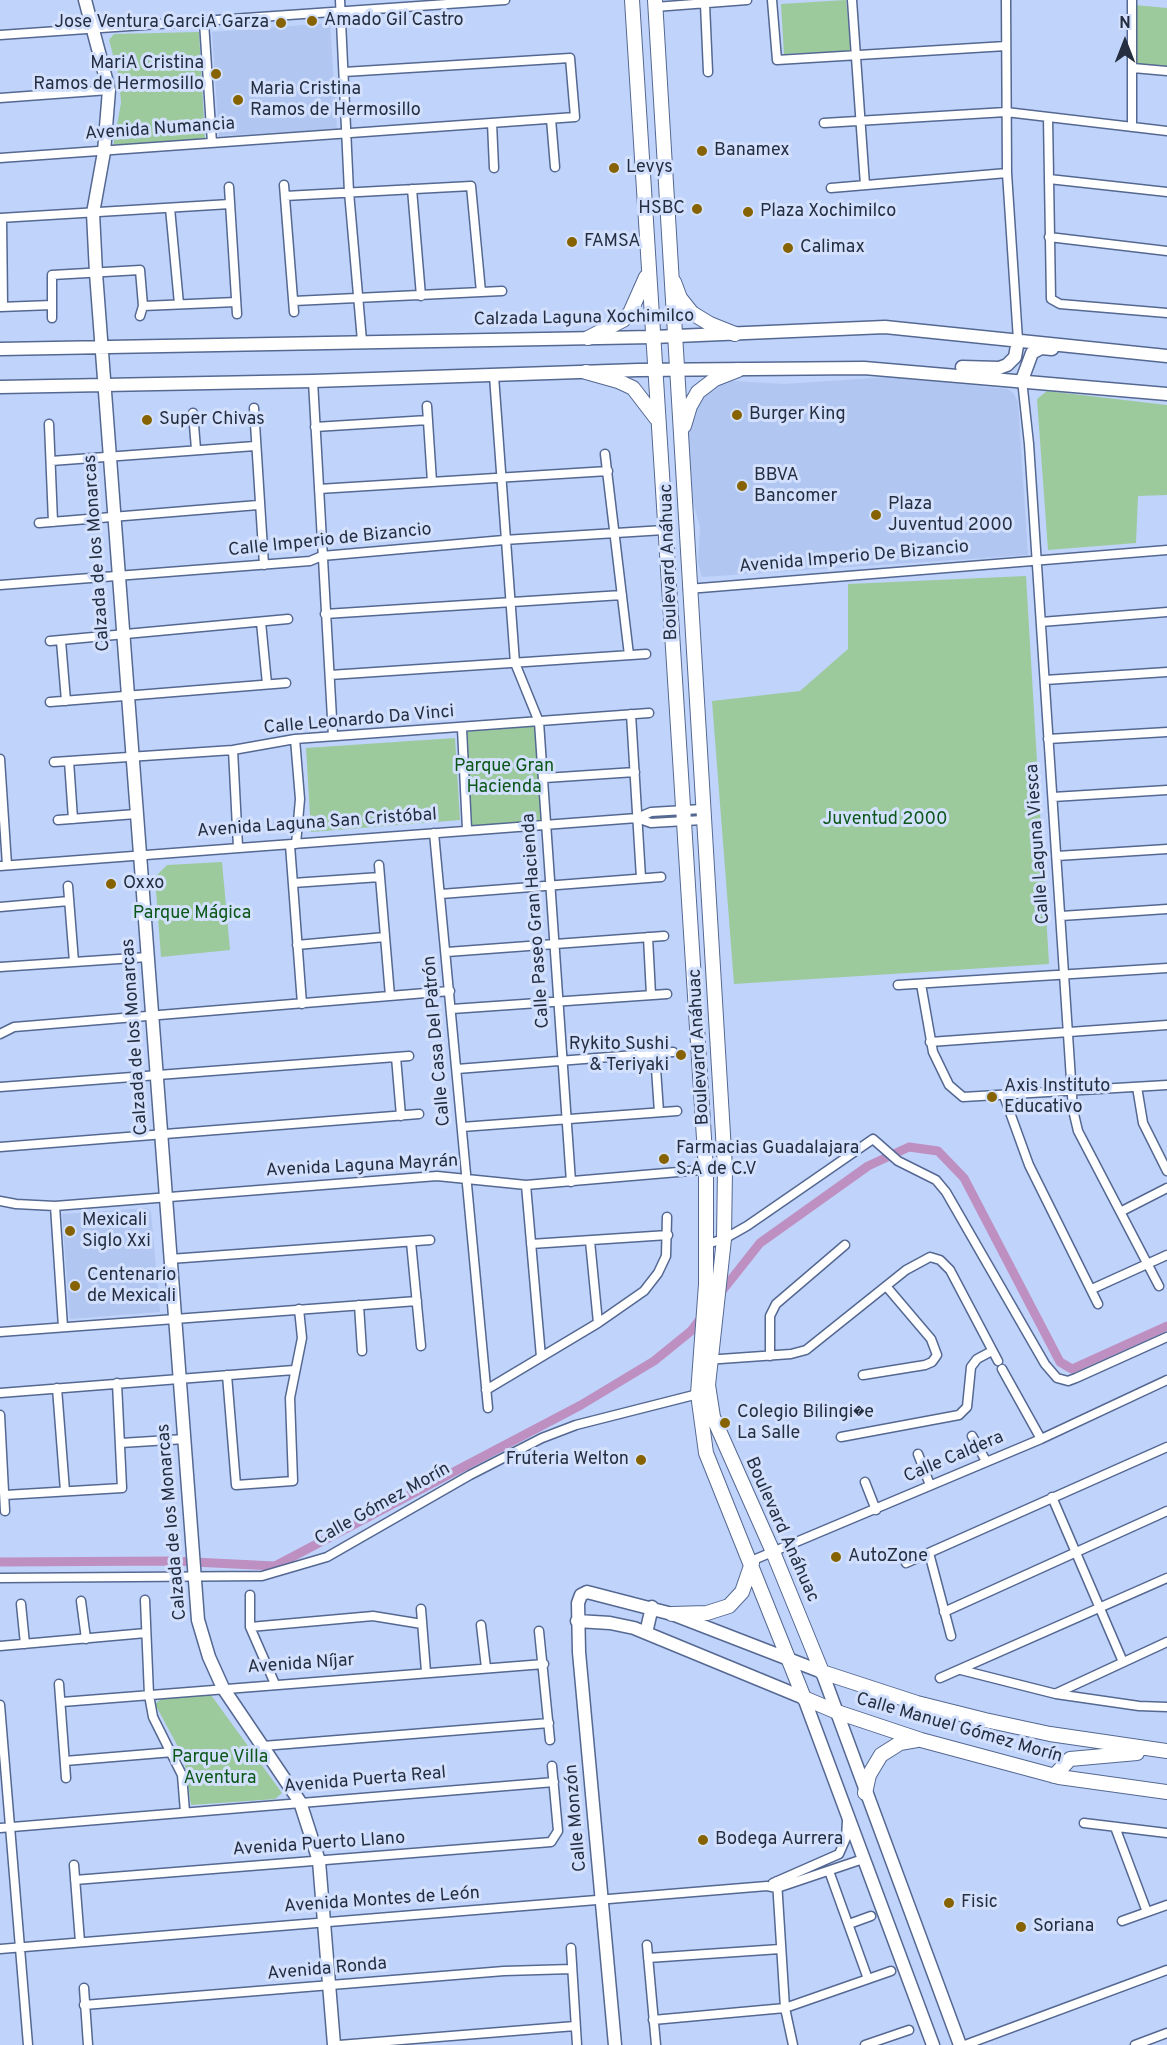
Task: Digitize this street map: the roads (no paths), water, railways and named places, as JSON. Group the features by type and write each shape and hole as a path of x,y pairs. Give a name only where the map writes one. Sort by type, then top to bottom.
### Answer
{"main road":[{"path":"634,0 645,7 655,3"},
{"name":"Boulevard Anáhuac","path":"634,0 654,370 706,1170 706,1284 702,1325 709,1398 716,1428 774,1552 822,1672"},
{"name":"Boulevard Anáhuac","path":"655,3 669,271 682,434 688,589 725,1168 724,1239 717,1304 698,1394 706,1453 791,1660 804,1698"},
{"path":"637,81 650,169 656,178 665,179"},
{"path":"588,338 630,313 649,270"},
{"path":"669,271 680,298 692,313 710,324 735,334"},
{"path":"682,434 690,406 698,392 715,379 738,370"},
{"path":"586,372 633,388 647,403 658,421"},
{"path":"664,530 678,583 688,589"},
{"path":"672,1614 707,1613 729,1606 742,1592 751,1562"},
{"name":"Calle Manuel Gómez Morín","path":"822,1672 917,1703 985,1720 1050,1734 1167,1750"},
{"name":"Calle Manuel Gómez Morín","path":"804,1698 837,1712 921,1740 1054,1776 1167,1792"},
{"path":"865,1793 869,1775 881,1755 900,1743 921,1740"},
{"path":"1054,1776 1065,1762 1080,1756 1167,1750"}],"street":[{"name":"Calzada de los Monarcas","path":"85,0 109,90 104,152 93,213 96,273 126,696 153,1014 198,1620 209,1657 223,1688 300,1802 319,1861 333,2045"},
{"path":"340,0 350,192 362,341"},
{"path":"0,35 505,0"},
{"path":"655,3 705,4 747,0"},
{"path":"772,0 777,60 856,57 1006,46"},
{"path":"852,0 865,185"},
{"path":"0,387 313,381 654,370 908,366 999,368 1012,362 1018,340 1006,173 1006,0"},
{"path":"1132,0 1132,127"},
{"path":"705,4 708,72"},
{"path":"204,22 212,143"},
{"name":"Avenida Numancia","path":"0,158 575,117 570,58 344,72"},
{"path":"1133,68 1167,71"},
{"path":"0,98 109,90"},
{"path":"824,123 1006,112 1167,131"},
{"path":"1048,117 1051,299 1060,304 1167,312"},
{"path":"551,119 555,166"},
{"path":"492,123 494,168"},
{"path":"831,188 1006,173"},
{"path":"1049,179 1167,192"},
{"path":"284,185 294,312"},
{"path":"285,196 471,186 481,292"},
{"path":"229,187 237,314"},
{"path":"412,189 421,296"},
{"path":"52,305 2,306 1,218 230,204"},
{"path":"170,208 179,304"},
{"path":"1049,237 1167,251"},
{"path":"52,318 52,275 140,270 143,306 140,316"},
{"path":"294,301 502,291"},
{"path":"143,306 236,302"},
{"name":"Calzada Laguna Xochimilco","path":"0,349 674,337 900,328 1162,356"},
{"path":"1022,380 1028,359 1032,353 1041,348 1133,357 1162,356"},
{"path":"889,368 1167,394"},
{"name":"Calle Paseo Gran Hacienda","path":"494,376 504,540 515,663 539,722 571,1182"},
{"name":"Calle Laguna Viesca","path":"1022,380 1057,856 1070,1092 1078,1131 1122,1211 1159,1286"},
{"path":"313,381 333,736"},
{"path":"427,406 432,482"},
{"path":"254,408 258,505 264,565"},
{"path":"193,413 196,449"},
{"path":"315,427 428,420"},
{"path":"49,424 53,522"},
{"path":"51,461 255,446"},
{"path":"605,454 629,655"},
{"path":"319,489 608,471"},
{"path":"39,523 258,505"},
{"name":"Calle Imperio de Bizancio","path":"0,585 310,561 322,556 504,540 664,530"},
{"name":"Avenida Imperio De Bizancio","path":"688,589 1167,550"},
{"path":"326,614 622,595"},
{"path":"1041,622 1167,612"},
{"path":"50,641 122,637 288,620"},
{"path":"261,622 267,684"},
{"path":"61,641 66,701"},
{"path":"330,675 646,654"},
{"path":"1045,680 1167,672"},
{"path":"50,702 286,683"},
{"name":"Calle Leonardo Da Vinci","path":"54,762 233,750 295,739 462,729 649,713"},
{"path":"631,714 641,878"},
{"path":"462,729 467,829"},
{"path":"1048,739 1167,732"},
{"path":"295,739 300,799 293,844 292,883 302,1004"},
{"path":"233,750 238,847"},
{"path":"0,759 4,865"},
{"path":"69,761 73,819"},
{"path":"544,778 635,772"},
{"path":"1053,797 1167,790"},
{"name":"Avenida Laguna San Cristóbal","path":"4,865 637,818 651,812 682,816 702,815"},
{"path":"58,820 136,814"},
{"name":"Calle Casa Del Patrón","path":"434,833 447,952 488,1408"},
{"path":"1057,856 1167,849"},
{"path":"379,865 390,996"},
{"path":"292,883 380,877"},
{"path":"441,894 661,877"},
{"path":"68,886 74,962"},
{"path":"0,907 69,901"},
{"path":"1061,916 1167,909"},
{"path":"447,952 664,936"},
{"path":"648,937 651,995"},
{"path":"297,945 385,938"},
{"path":"0,967 148,957"},
{"path":"898,984 1167,968"},
{"path":"921,984 930,1042 941,1069 955,1092 969,1097 1004,1096 1167,1085"},
{"path":"0,1034 14,1027 450,991"},
{"path":"452,1009 667,994"},
{"path":"930,1042 1167,1025"},
{"path":"457,1069 673,1052"},
{"path":"655,1054 659,1112"},
{"path":"0,1087 409,1056"},
{"path":"396,1057 401,1116"},
{"path":"1137,1087 1143,1123 1167,1171"},
{"path":"1004,1096 1036,1181 1098,1304"},
{"path":"462,1127 677,1111"},
{"path":"0,1147 419,1114"},
{"path":"707,1244 724,1239 762,1217 873,1139 898,1161 927,1174 946,1192 1045,1364 1057,1378 1068,1381 1167,1337"},
{"name":"Avenida Laguna Mayrán","path":"0,1201 55,1206 437,1176 466,1177 526,1185 725,1168"},
{"path":"526,1185 541,1357"},
{"path":"1122,1211 1167,1188"},
{"path":"55,1206 63,1327"},
{"path":"486,1390 598,1323 631,1301 651,1282 664,1264 668,1235 667,1218"},
{"path":"531,1244 668,1235"},
{"path":"170,1259 430,1240"},
{"path":"590,1241 598,1323"},
{"path":"411,1242 421,1346"},
{"path":"770,1356 770,1316 776,1304 844,1245"},
{"path":"1092,1289 1167,1255"},
{"path":"705,1360 798,1353 813,1346 886,1286 930,1257 940,1260 950,1270 1041,1439"},
{"path":"863,1375 925,1365 932,1362 938,1355 931,1340 886,1286"},
{"path":"0,1332 417,1301"},
{"path":"359,1305 362,1351"},
{"path":"227,1375 236,1485 293,1481 290,1398 302,1338 299,1309"},
{"path":"841,1437 959,1415 967,1407 971,1367 977,1359 992,1351"},
{"path":"0,1393 294,1370"},
{"name":"Calle Caldera","path":"751,1562 1041,1439 1167,1380"},
{"path":"5,1495 122,1488 117,1383"},
{"path":"57,1388 65,1491"},
{"name":"Calle Gómez Morín","path":"0,1578 194,1574 262,1576 327,1557 531,1443 560,1430 698,1394"},
{"path":"0,1415 5,1511"},
{"path":"972,1436 986,1461"},
{"path":"121,1443 185,1438"},
{"path":"906,1563 1167,1447"},
{"path":"918,1454 930,1485"},
{"path":"865,1482 876,1510"},
{"path":"1052,1497 1123,1662"},
{"path":"944,1612 1167,1511"},
{"path":"929,1552 951,1636"},
{"path":"940,1678 1167,1578"},
{"name":"Calle Manuel Gómez Morín","path":"587,1592 652,1607 822,1672"},
{"name":"Calle Monzón","path":"587,1592 579,1599 578,1621 615,2045"},
{"path":"250,1595 250,1627 275,1684"},
{"path":"145,1600 149,1695 153,1718 173,1752 182,1775 185,1812"},
{"path":"81,1601 86,1639"},
{"path":"21,1604 25,1644"},
{"path":"646,1633 652,1607"},
{"path":"421,1609 426,1672"},
{"path":"250,1627 373,1616 422,1624"},
{"name":"Calle Manuel Gómez Morín","path":"578,1621 624,1625 804,1698"},
{"path":"481,1625 486,1668"},
{"path":"539,1631 550,1740"},
{"path":"0,1646 146,1634"},
{"path":"1056,1694 1167,1642"},
{"name":"Avenida Níjar","path":"62,1702 543,1664"},
{"path":"961,1670 1056,1694 1139,1706 1167,1707"},
{"name":"Boulevard Anáhuac","path":"822,1672 960,2045"},
{"path":"59,1684 66,1778"},
{"name":"Boulevard Anáhuac","path":"804,1698 933,2045"},
{"path":"0,1705 28,2045"},
{"path":"263,1746 549,1723"},
{"path":"65,1761 173,1752"},
{"path":"552,1766 554,1782"},
{"name":"Avenida Puerta Real","path":"0,1828 554,1782"},
{"name":"Avenida Puerto Llano","path":"75,1880 544,1843 554,1839 558,1831 554,1782"},
{"name":"Avenida Montes de León","path":"777,1884 839,1854 846,1839 846,1814"},
{"path":"1084,1823 1167,1833"},
{"path":"1115,1827 1147,1912"},
{"name":"Avenida Montes de León","path":"0,1949 767,1886 829,1871 863,1859"},
{"path":"74,1865 81,1942"},
{"path":"829,1871 868,1979"},
{"path":"777,1884 785,2008 793,2045"},
{"path":"1122,1921 1167,1905"},
{"path":"849,1924 871,1916"},
{"path":"648,1945 656,2045"},
{"path":"571,1948 577,2045"},
{"path":"648,1958 780,1949"},
{"name":"Avenida Ronda","path":"84,2005 572,1968"},
{"path":"964,2045 1167,1970"},
{"path":"653,2020 785,2008 891,1971"},
{"path":"84,1988 88,2045"},
{"path":"339,2045 575,2026"},
{"path":"865,2045 890,2041 909,2030"},
{"path":"1135,2045 1167,2033"}],"waterway":[{"path":"718,1296 760,1243 868,1166 909,1147 938,1151 964,1178 1060,1362 1072,1369 1167,1326"},
{"path":"0,1562 173,1561 275,1566 581,1405 654,1361 691,1331 704,1314"}],"place":[{"name":"Amado Gil Castro","path":"312,21"},
{"name":"Jose Ventura GarciA Garza","path":"281,23"},
{"name":"MariA Cristina Ramos de Hermosillo","path":"216,74"},
{"name":"Maria Cristina Ramos de Hermosillo","path":"238,100"},
{"name":"Banamex","path":"702,151"},
{"name":"Levys","path":"614,168"},
{"name":"HSBC","path":"697,209"},
{"name":"Plaza Xochimilco","path":"748,212"},
{"name":"FAMSA","path":"572,242"},
{"name":"Calimax","path":"788,248"},
{"name":"Burger King","path":"737,415"},
{"name":"Super Chivas","path":"147,420"},
{"name":"BBVA Bancomer","path":"742,486"},
{"name":"Plaza Juventud 2000","path":"876,515"},
{"name":"Oxxo","path":"111,884"},
{"name":"Rykito Sushi & Teriyaki","path":"681,1055"},
{"name":"Axis Instituto Educativo","path":"992,1097"},
{"name":"Farmacias Guadalajara S.A de C.V","path":"664,1159"},
{"name":"Mexicali Siglo Xxi","path":"70,1231"},
{"name":"Centenario de Mexicali","path":"75,1286"},
{"name":"Colegio Bilingi�e La Salle","path":"725,1423"},
{"name":"Fruteria Welton","path":"641,1460"},
{"name":"AutoZone","path":"836,1557"},
{"name":"Bodega Aurrera","path":"703,1840"},
{"name":"Fisic","path":"949,1903"},
{"name":"Soriana","path":"1021,1927"}],"park label":[{"name":"Parque Gran Hacienda","path":"504,777"},
{"name":"Juventud 2000","path":"885,820"},
{"name":"Parque Mágica","path":"192,914"},
{"name":"Parque Villa Aventura","path":"220,1768"}]}
